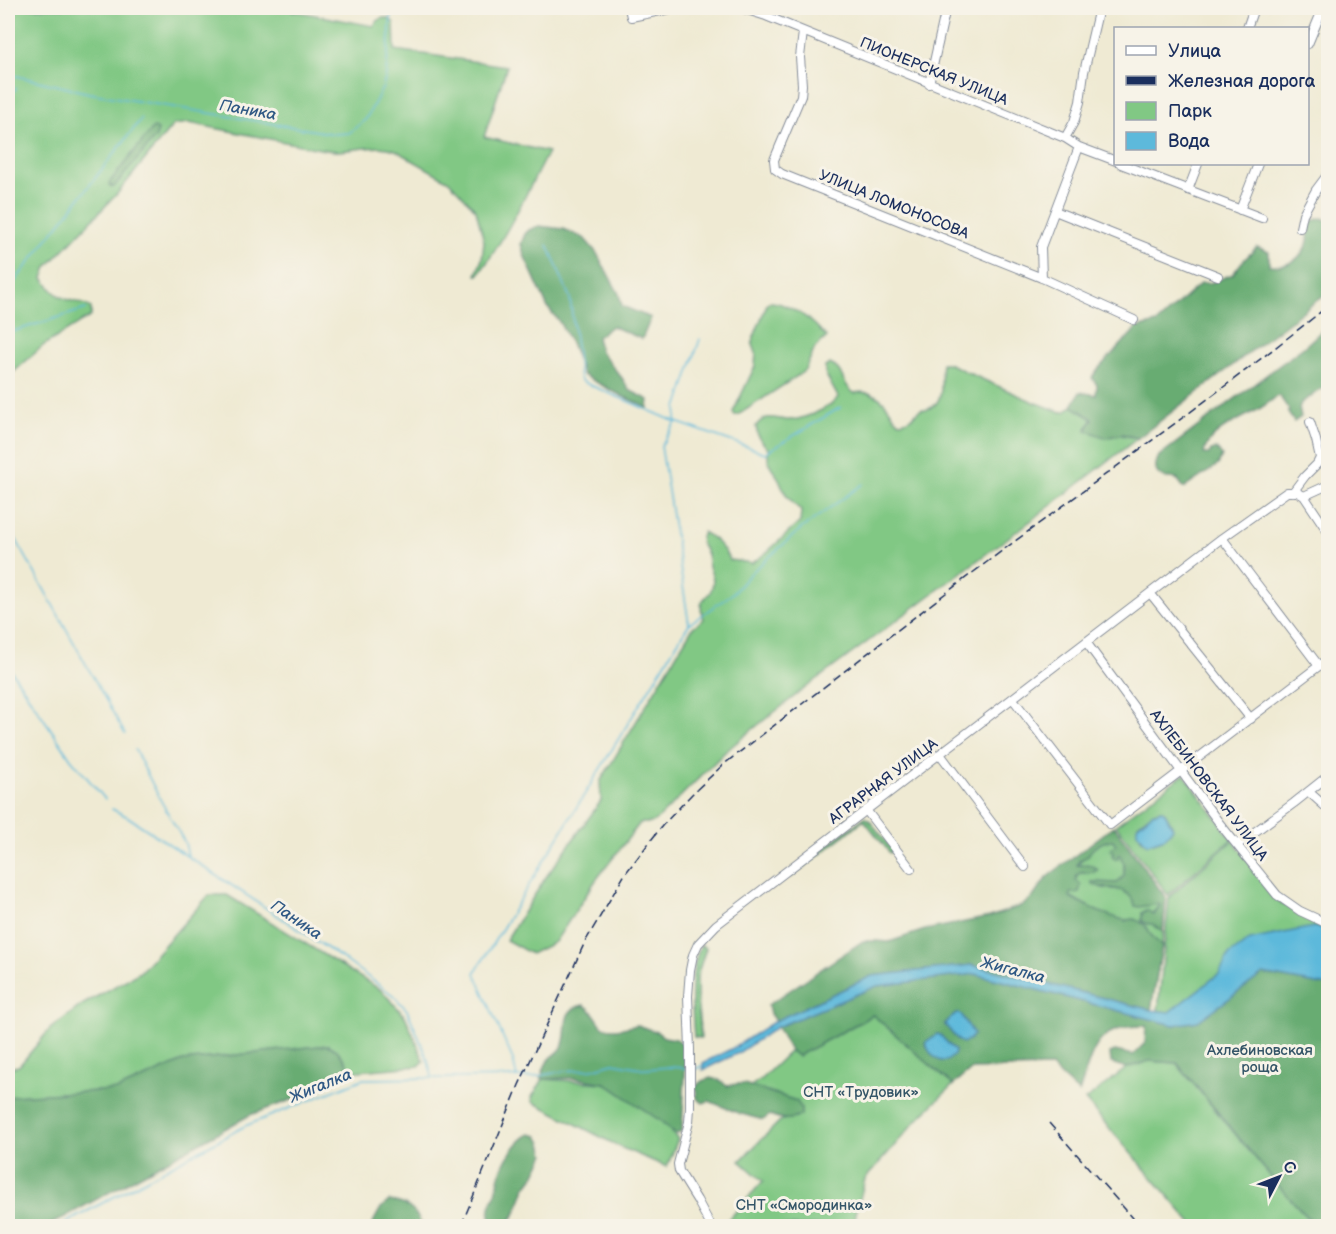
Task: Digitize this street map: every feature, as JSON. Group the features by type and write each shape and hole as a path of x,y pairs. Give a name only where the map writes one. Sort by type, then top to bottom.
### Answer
{"street":[{"path":"630,8 631,17 675,8"},
{"name":"ПИОНЕРСКАЯ УЛИЦА","path":"741,8 1065,138 1079,147 1114,160"},
{"path":"929,84 946,8"},
{"path":"1065,138 1074,122 1080,102 1084,72 1099,8"},
{"path":"1247,27 1254,8"},
{"path":"1309,42 1323,8"},
{"name":"УЛИЦА ЛОМОНОСОВА","path":"803,32 800,57 801,96 774,160 775,169 782,174 1042,278 1134,320"},
{"path":"1042,278 1041,247 1079,147"},
{"path":"1124,165 1262,218"},
{"path":"1188,190 1198,165"},
{"path":"1240,210 1258,165"},
{"path":"1300,228 1303,214 1316,190 1329,174"},
{"path":"1055,211 1218,276"},
{"path":"1310,422 1320,458 1293,492 1304,496 1329,532"},
{"path":"1304,496 1329,485"},
{"name":"АГРАРНАЯ УЛИЦА","path":"711,1227 679,1171 678,1164 688,1122 690,1069 688,996 690,970 698,944 716,925 1222,538 1287,492 1293,492"},
{"path":"1222,538 1319,666"},
{"path":"1150,593 1251,718"},
{"name":"АХЛЕБИНОВСКАЯ УЛИЦА","path":"1086,642 1220,824 1277,895 1300,911 1329,924"},
{"path":"1013,699 1110,825 1329,659"},
{"path":"940,754 1025,867"},
{"path":"1237,845 1329,776"},
{"path":"1309,792 1329,808"},
{"path":"866,810 911,869"}],"green space":[{"path":"8,8 279,8 373,26 381,18 389,18 394,23 395,50 507,66 484,137 548,152 507,231 476,275 482,259 484,241 476,210 449,181 397,151 382,147 329,150 189,123 173,125 117,194 47,267 43,278 52,290 63,298 91,308 91,316 44,345 8,377"},
{"path":"155,128 158,130 156,137 114,187 110,186 109,183"},
{"path":"1322,218 1328,221 1328,292 1138,438 1122,434 1106,438 1086,430 1093,419 1072,406 1080,392 1096,395 1097,385 1092,378 1137,328 1157,323 1201,283 1210,283 1233,274 1257,247 1269,252 1269,265 1290,263 1300,255 1307,244 1308,232 1305,226 1311,221"},
{"path":"539,226 563,229 584,238 596,252 619,294 622,306 651,318 642,339 612,326 597,337 600,351 629,390 649,400 648,408 583,375 572,345 558,320 548,308 524,255 521,244 525,234"},
{"path":"769,302 786,306 799,313 827,337 815,348 805,370 738,415 734,415 733,412 755,366 756,353 752,342"},
{"path":"1328,325 1328,360 1325,362 1328,368 1328,394 1323,388 1301,403 1299,408 1301,417 1294,422 1279,395 1226,427 1211,439 1204,454 1217,449 1222,456 1218,465 1184,488 1178,480 1163,477 1156,471 1159,456 1305,346"},
{"path":"942,363 948,363 1061,412 1072,406 1093,419 1086,429 1138,438 758,725 726,751 660,817 651,823 640,823 596,880 555,942 531,954 506,940 546,877 601,801 600,782 693,627 704,619 701,605 710,592 713,581 707,554 701,543 703,532 719,544 730,560 752,563 800,522 801,511 786,495 770,465 768,449 758,437 756,426 767,418 793,420 807,416 835,401 838,397 825,372 825,367 830,364 838,370 846,385 854,393 866,392 875,395 883,401 897,420 906,421 920,410 930,408 939,400"},
{"path":"1184,774 1232,839 1168,895 1116,825","holes":["1159,810 1164,811 1172,825 1171,831 1160,840 1145,842 1139,833 1138,824 1152,813"]},
{"path":"865,817 893,850 890,853 864,820 791,877 789,874"},
{"path":"1114,826 1166,898 1163,932 1152,924 1142,921 1142,913 1147,910 1154,915 1159,904 1135,906 1132,899 1123,891 1092,885 1092,882 1117,883 1124,876 1124,863 1121,855 1115,859 1112,855 1114,853 1111,850 1112,847 1116,845 1113,840 1098,845 1088,856 1079,861 1077,865 1091,866 1098,870 1077,875 1076,880 1081,885 1079,892 1071,893 1070,897 1097,911 1126,921 1131,919 1140,922 1162,947 1151,1010 972,965 872,976 775,1021 770,1014 768,1005 863,941 889,942 925,930 990,917 1023,905 1033,897 1047,877"},
{"path":"1109,840 1114,840 1116,845 1112,851 1121,855 1124,862 1124,876 1118,883 1093,882 1102,888 1122,890 1129,894 1135,906 1159,904 1153,915 1146,910 1142,913 1163,932 1162,947 1147,927 1136,920 1110,917 1070,896 1078,883 1077,875 1089,873 1088,864 1077,865 1091,850"},
{"path":"1233,840 1281,903 1328,925 1328,929 1313,927 1229,955 1219,974 1169,1012 1158,1011 1169,897"},
{"path":"209,895 227,895 381,990 405,1016 424,1061 419,1066 346,1072 347,1064 337,1050 328,1045 183,1061 117,1090 13,1096 8,1100 8,1068 19,1066 50,1029 82,1005 140,972"},
{"path":"701,945 706,948 697,976 701,1038 694,1037 692,990 694,967"},
{"name":"Ахлебиновская роща","path":"975,974 1174,1025 1198,1021 1263,974 1328,986 1328,1226 1316,1226 1282,1190 1177,1063 1149,1061 1127,1068 1111,1063 1110,1053 1115,1051 1133,1055 1145,1043 1146,1026 1116,1030 1098,1043 1079,1093 1051,1067 972,1069 953,1085 873,1015 798,1056 790,1051 777,1027 877,986","holes":["958,1013 970,1029 959,1041 945,1025","937,1034 955,1051 943,1061 932,1055 925,1044"]},
{"path":"584,1005 607,1028 617,1029 637,1025 664,1037 676,1039 683,1044 686,1057 682,1130 679,1133 675,1134 662,1122 605,1083 575,1078 541,1078 547,1062 562,1047 568,1016 576,1007"},
{"name":"СНТ «Трудовик»","path":"873,1015 953,1085 917,1120 865,1179 855,1217 859,1226 723,1226 763,1181 740,1161 781,1120 796,1118 797,1101 751,1086 790,1051 798,1056"},
{"path":"328,1045 337,1050 348,1064 346,1072 340,1079 308,1094 250,1115 48,1226 8,1226 8,1100 13,1096 117,1090 183,1061"},
{"path":"1149,1061 1176,1063 1282,1190 1316,1226 1194,1226 1085,1100 1127,1068"},
{"path":"711,1078 727,1086 744,1084 797,1101 801,1115 782,1119 770,1115 763,1120 709,1101 703,1103 697,1098 696,1086"},
{"path":"543,1079 605,1083 662,1122 678,1139 667,1167 622,1148 533,1102 532,1097"},
{"path":"530,1134 538,1136 545,1154 525,1188 515,1215 506,1224 498,1226 491,1219 490,1210 502,1169 516,1145"},
{"path":"389,1201 410,1208 422,1226 371,1226 381,1208"}],"water":[{"path":"1162,810 1173,828 1165,838 1147,844 1137,832 1137,826 1152,813"},
{"path":"1313,927 1328,929 1328,986 1263,974 1198,1021 1174,1025 975,974 877,986 777,1027 738,1053 703,1070 703,1063 735,1047 775,1021 872,976 972,965 1151,1010 1169,1012 1219,974 1229,955 1250,940"},
{"path":"958,1013 974,1034 963,1043 945,1025"},
{"path":"937,1034 955,1051 954,1055 946,1061 936,1058 930,1052 926,1042"}],"waterway":[{"name":"Паника","path":"8,74 89,93 335,134 349,133 366,119 383,87 391,16 395,8"},
{"path":"8,99 16,88"},
{"path":"8,290 142,118"},
{"path":"548,245 570,298 580,379 583,382 676,422 765,453 841,407"},
{"path":"8,333 86,309"},
{"path":"517,1077 513,1060 475,973 689,624 661,446 676,422 677,408 700,339"},
{"path":"689,624 732,594 751,573 802,528 863,484"},
{"path":"8,525 125,734"},
{"name":"Паника","path":"8,666 71,759 105,799"},
{"path":"135,750 185,843 188,856"},
{"name":"Паника","path":"112,809 128,817 342,958 393,995 407,1010 427,1057 432,1076"},
{"name":"Жигалка","path":"60,1226 245,1126 363,1079 533,1077 592,1069 613,1063 647,1069 686,1068"},
{"name":"Жигалка","path":"695,1069 702,1066"}],"railway":[{"path":"461,1226 519,1085 585,942 625,874 662,826 692,794 724,764 921,612 1201,404 1328,306"},
{"path":"1049,1123 1140,1226"}],"park label":[{"name":"СНТ «Смородинка»","path":"804,1205"}]}
